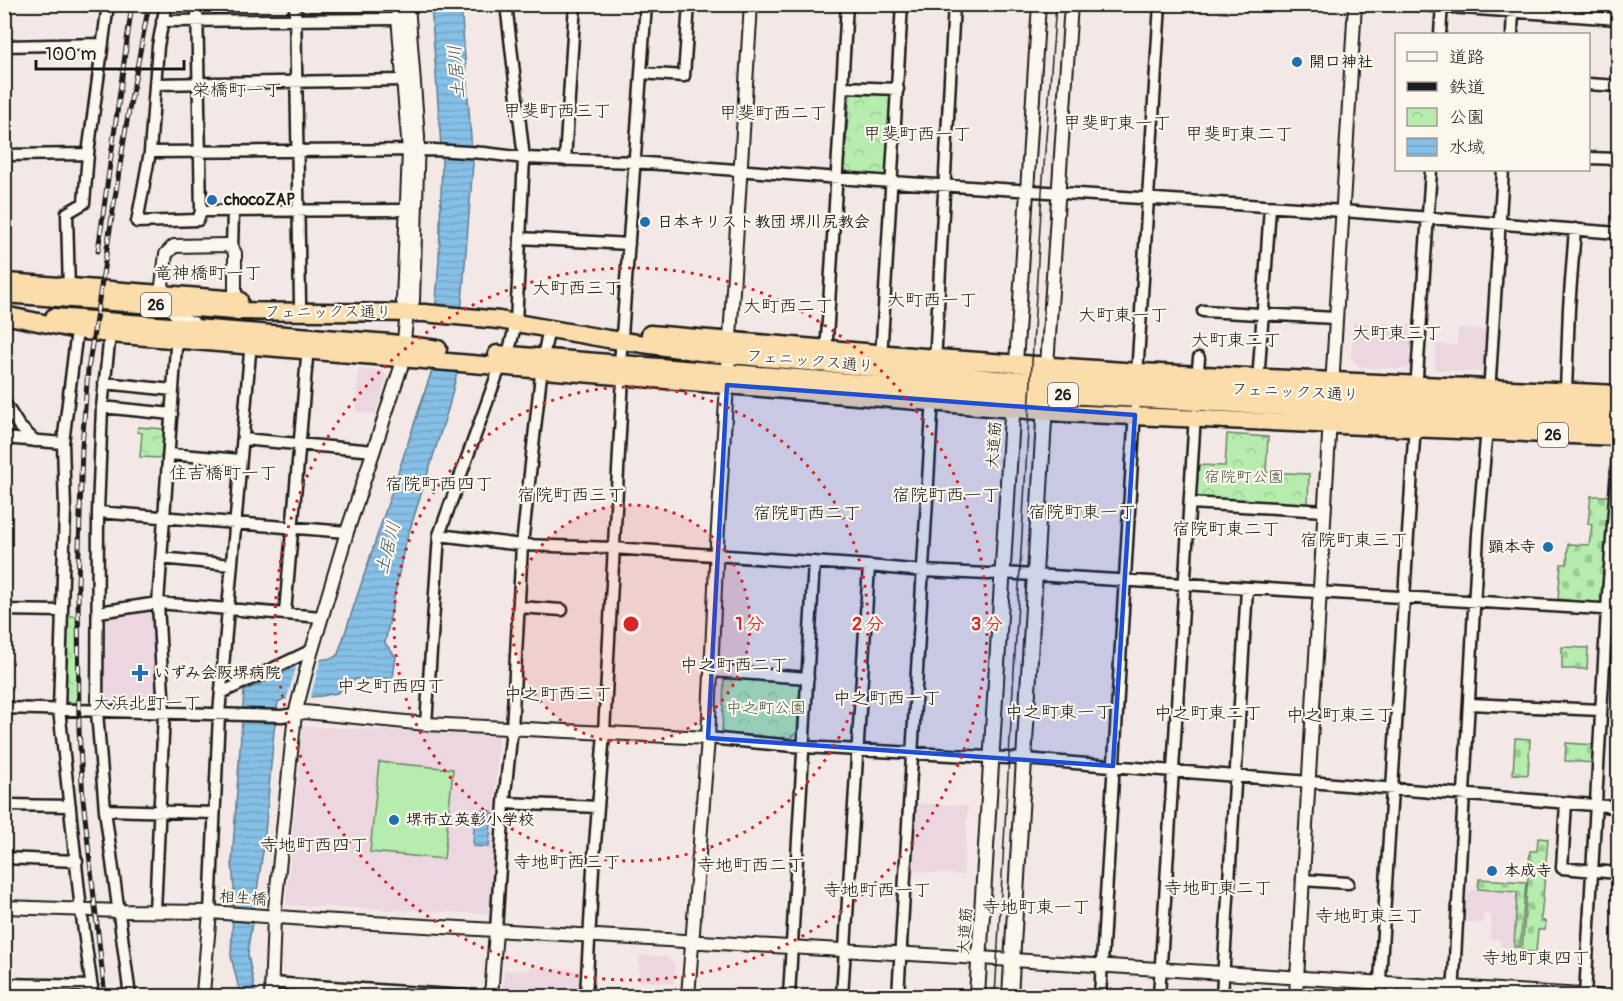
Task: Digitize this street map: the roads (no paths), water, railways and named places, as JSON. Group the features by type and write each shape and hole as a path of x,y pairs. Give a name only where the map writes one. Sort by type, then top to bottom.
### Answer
{"highway":[{"name":"26","path":"4,282 69,293"},
{"name":"フェニックス通り","path":"4,294 69,293 164,301 474,317 622,341"},
{"name":"フェニックス通り","path":"4,315 101,319 177,332 228,330 251,338"},
{"name":"26","path":"4,315 77,330 110,334 177,332 409,352"},
{"name":"26","path":"622,341 628,335 636,333 729,347 881,360 934,380 1014,386 1136,393 1258,384 1331,402 1488,410 1618,437"},
{"name":"フェニックス通り","path":"409,352 879,392 934,380 1136,393 1197,388 1331,402 1488,410 1618,424"},
{"name":"26","path":"1488,410 1566,391 1618,394"},
{"name":"フェニックス通り","path":"1488,410 1618,408"}],"main road":[{"name":"大道筋","path":"977,996 1014,386"},
{"path":"1010,996 1046,388"}],"street":[{"path":"69,293 67,213 84,203 88,154 108,4"},
{"path":"166,4 155,84 150,152 137,222 233,212 406,210"},
{"path":"197,4 200,216"},
{"path":"295,4 298,211 304,308"},
{"path":"397,4 403,80 413,151 406,210 403,301 415,313"},
{"path":"271,996 274,917 289,715 298,700 347,532 401,367 409,352 415,313 408,4"},
{"path":"426,724 439,535 497,375 506,360 516,323 524,158 506,4"},
{"path":"565,159 575,4"},
{"path":"586,996 588,936 604,733 622,341 646,4"},
{"path":"641,73 684,76 689,4"},
{"path":"688,996 708,738 739,170 751,4"},
{"path":"826,355 847,4"},
{"path":"879,392 902,4"},
{"path":"898,996 954,4"},
{"name":"大道筋","path":"1014,386 1025,190 1039,4"},
{"path":"1046,388 1071,4"},
{"path":"1100,996 1160,4"},
{"path":"1296,996 1355,4"},
{"path":"1407,4 1513,8 1618,19"},
{"path":"1440,33 1442,6"},
{"path":"1512,33 1513,8"},
{"path":"162,21 398,19"},
{"path":"4,46 103,44"},
{"path":"155,84 403,80"},
{"path":"1590,84 1618,86"},
{"path":"843,87 898,89"},
{"path":"150,152 434,150 524,158 634,162 891,183 1343,211 1618,233"},
{"path":"4,155 88,154"},
{"path":"1590,158 1618,159"},
{"path":"1379,996 1431,171"},
{"path":"1453,992 1474,602 1503,171"},
{"path":"1258,384 1270,207"},
{"path":"232,248 233,212"},
{"path":"1566,391 1575,229"},
{"path":"519,238 629,244"},
{"path":"228,330 184,321 164,301 165,258 171,248 182,244 227,245 232,248 235,253 235,305"},
{"path":"1203,310 1335,318"},
{"path":"491,996 504,803 512,729 522,545 549,328"},
{"path":"4,984 93,991 81,910 59,709 65,510 63,443 77,330"},
{"path":"155,911 164,713 158,603 177,332"},
{"path":"110,334 102,407 98,512 98,712 105,810 130,996"},
{"path":"205,996 202,993 210,912 219,714 251,338"},
{"path":"285,613 308,343"},
{"path":"104,383 173,390"},
{"path":"1159,996 1197,388"},
{"path":"4,402 19,426 35,441"},
{"path":"102,407 172,414"},
{"path":"4,438 63,443"},
{"path":"243,439 374,451"},
{"path":"169,454 240,460"},
{"path":"1585,996 1601,710 1613,610 1618,454"},
{"path":"1190,503 1325,511"},
{"path":"98,512 347,532"},
{"path":"439,535 522,545 613,548 923,571 1002,573 1613,610"},
{"path":"161,558 231,565"},
{"path":"789,996 814,562"},
{"path":"842,996 869,566"},
{"path":"1222,996 1234,776 1248,589"},
{"path":"99,612 158,603 321,617"},
{"path":"519,607 562,610"},
{"path":"4,610 62,611"},
{"path":"221,693 310,655"},
{"path":"712,671 808,678"},
{"path":"1470,704 1601,710"},
{"path":"4,708 289,715 305,712 426,724 708,738 804,747 1025,759 1618,807"},
{"path":"504,803 598,807"},
{"path":"1566,803 1562,867 1618,873"},
{"path":"4,805 70,806"},
{"path":"105,810 214,813"},
{"path":"4,858 77,861"},
{"path":"1302,880 1348,883"},
{"name":"相生橋","path":"4,907 210,912 1380,983 1453,992 1598,996"},
{"path":"271,983 466,996"}],"water":[{"name":"土居川","path":"431,5 461,5 473,164 456,377 404,548 385,643 396,657 393,678 356,679 337,693 284,699 278,702 264,845 248,955 256,996 239,996 231,956 234,889 232,862 244,691 282,674 298,663 333,658 338,654 431,373 439,259 442,160"},
{"path":"475,810 492,811 489,847 473,846"}],"tram line":[{"path":"995,996 1042,192 1056,4"}],"railway":[{"path":"98,251 132,4"},
{"path":"105,996 83,799 79,729 78,584 82,446 88,370 127,121 149,4"}],"place":[{"name":"開口神社","path":"1297,62"},
{"name":"chocoZAP","path":"212,200"},
{"name":"日本キリスト教団 堺川尻教会","path":"645,222"},
{"name":"顕本寺","path":"1548,547"},
{"name":"いずみ会阪堺病院","path":"140,673"},
{"name":"堺市立英彰小学校","path":"394,820"},
{"name":"本成寺","path":"1492,871"}],"district":[{"name":"栄橋町一丁","path":"237,90"},
{"name":"甲斐町西三丁","path":"557,111"},
{"name":"甲斐町西二丁","path":"773,113"},
{"name":"甲斐町東一丁","path":"1117,123"},
{"name":"甲斐町西一丁","path":"917,134"},
{"name":"甲斐町東二丁","path":"1239,134"},
{"name":"竜神橋町一丁","path":"208,273"},
{"name":"大町西三丁","path":"577,288"},
{"name":"大町西一丁","path":"932,300"},
{"name":"大町西二丁","path":"788,306"},
{"name":"大町東一丁","path":"1123,315"},
{"name":"大町東三丁","path":"1397,333"},
{"name":"大町東二丁","path":"1236,340"},
{"name":"住吉橋町一丁","path":"223,473"},
{"name":"宿院町西四丁","path":"439,484"},
{"name":"宿院町西三丁","path":"571,495"},
{"name":"宿院町西一丁","path":"946,495"},
{"name":"宿院町東一丁","path":"1082,512"},
{"name":"宿院町西二丁","path":"807,513"},
{"name":"宿院町東二丁","path":"1226,529"},
{"name":"宿院町東三丁","path":"1354,540"},
{"name":"中之町西二丁","path":"734,665"},
{"name":"中之町西四丁","path":"391,686"},
{"name":"中之町西三丁","path":"558,694"},
{"name":"中之町西一丁","path":"887,698"},
{"name":"大浜北町一丁","path":"147,703"},
{"name":"中之町東一丁","path":"1059,712"},
{"name":"中之町東二丁","path":"1208,713"},
{"name":"中之町東三丁","path":"1340,715"},
{"name":"寺地町西四丁","path":"314,845"},
{"name":"寺地町西三丁","path":"567,862"},
{"name":"寺地町西二丁","path":"751,865"},
{"name":"寺地町東二丁","path":"1218,888"},
{"name":"寺地町西一丁","path":"877,890"},
{"name":"寺地町東一丁","path":"1036,907"},
{"name":"寺地町東三丁","path":"1369,916"},
{"name":"寺地町東四丁","path":"1536,958"}],"park label":[{"name":"宿院町公園","path":"1244,477"},
{"name":"中之町公園","path":"766,708"}]}
